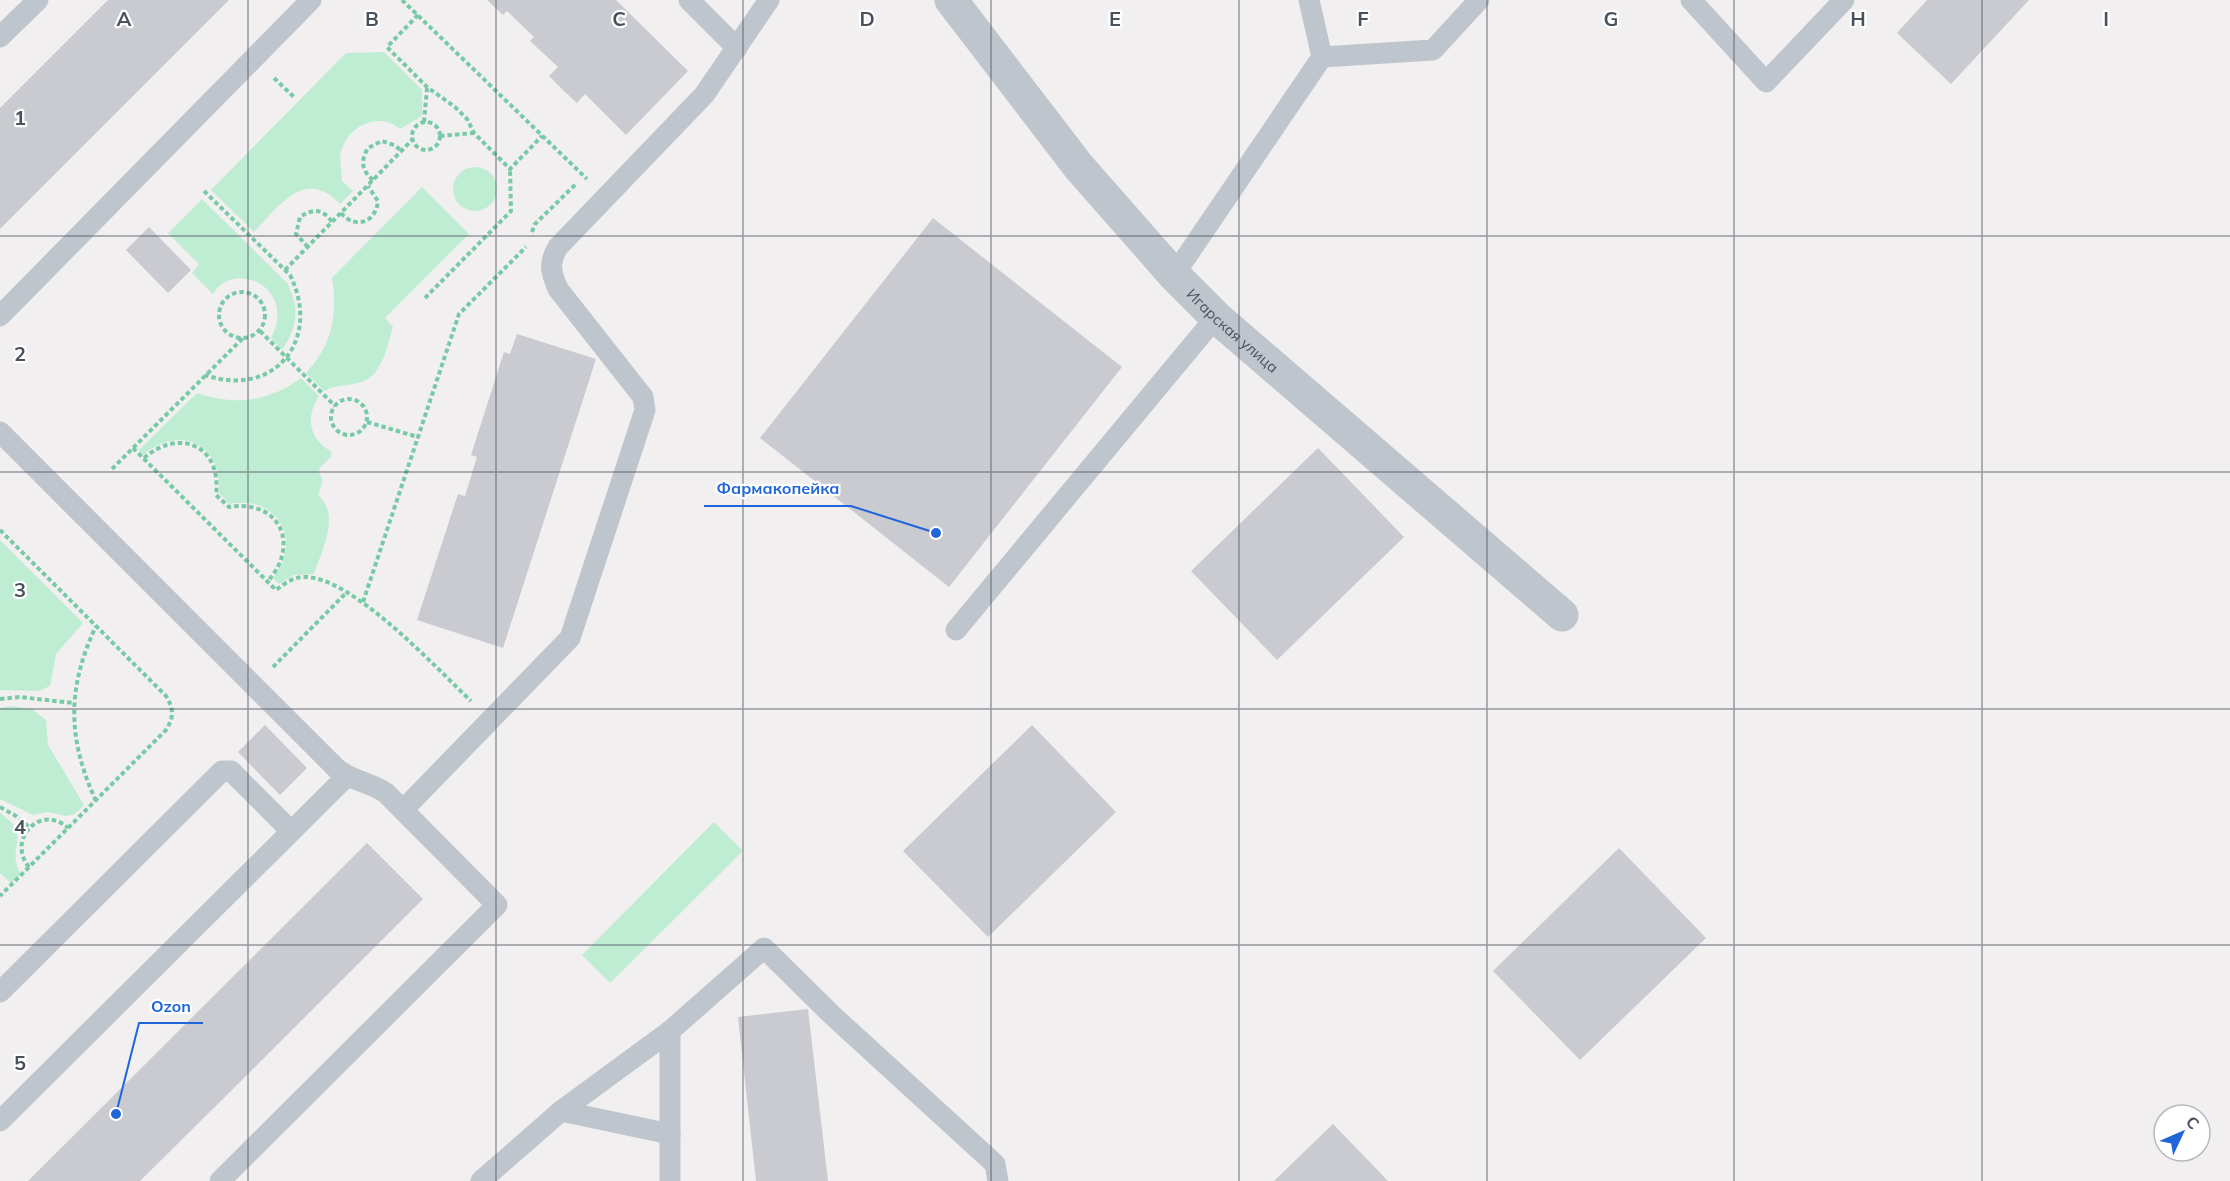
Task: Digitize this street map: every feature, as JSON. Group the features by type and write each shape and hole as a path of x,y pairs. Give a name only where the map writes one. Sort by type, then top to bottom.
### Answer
{"street":[{"name":"Игарская улица","path":"951,0 1078,167 1174,276 1216,317 1562,615"}],"lane":[{"path":"0,37 38,0"},
{"path":"0,316 311,0"},
{"path":"689,0 736,48"},
{"path":"403,810 570,638 645,410 643,397 558,289 550,272 551,257 605,197 704,95 770,0"},
{"path":"1174,276 1322,57 1309,0"},
{"path":"1322,57 1433,50 1479,0"},
{"path":"1691,0 1766,82 1844,0"},
{"path":"957,630 1216,317"},
{"path":"0,432 346,777 379,788 497,905 220,1181"},
{"path":"0,992 222,771 231,771 291,831"},
{"path":"0,1121 346,777"},
{"path":"481,1181 561,1111 670,1030 764,948 832,1015 995,1164 998,1181"},
{"path":"670,1030 670,1181"},
{"path":"561,1111 670,1134"}],"path":[{"path":"402,0 605,197"},
{"path":"418,15 387,47 427,87 455,107 467,119 474,133 510,168 511,211 425,298"},
{"path":"424,122 427,87"},
{"path":"424,122 433,123 439,129 440,136 436,146 428,150 420,148 413,139 412,133 416,126 424,122"},
{"path":"440,136 474,133"},
{"path":"510,168 542,136"},
{"path":"285,270 413,139"},
{"path":"373,180 364,169 363,162 368,148 382,141 396,146 402,152"},
{"path":"532,234 534,224 584,176"},
{"path":"341,213 355,223 372,218 377,210 378,201 368,186"},
{"path":"204,191 285,270 298,291 302,309 301,326 296,343 286,358 273,370 240,382 222,381 205,375"},
{"path":"308,247 296,234 300,217 308,211 318,210 326,214 332,222"},
{"path":"363,602 459,314 529,244"},
{"path":"244,292 254,295 262,302 266,311 265,322 260,331 251,337 243,338 230,335 223,328 219,318 220,308 225,299 233,293 244,292"},
{"path":"260,331 335,406"},
{"path":"111,469 243,338"},
{"path":"345,399 354,399 363,404 367,422 362,430 354,435 336,430 331,412 335,406 345,399"},
{"path":"367,422 418,437"},
{"path":"144,458 156,447 169,442 182,442 195,446 206,454 214,466 218,479 216,495 229,507 254,506 274,519 283,535 284,554 279,566 267,582"},
{"path":"133,447 276,590 287,582 303,577 318,579 363,602 491,719"},
{"path":"0,530 166,696 173,707 172,720 166,730 1,893"},
{"path":"295,645 346,593"},
{"path":"96,626 82,659 74,703 78,753 96,801"},
{"path":"0,699 20,697 74,703"},
{"path":"0,807 29,827"},
{"path":"29,867 21,854 20,846 29,827 47,819 63,823 68,828"}],"green space":[{"path":"384,52 422,90 422,116 400,129 383,121 374,121 357,128 350,134 340,155 342,181 353,191 340,204 327,194 315,189 293,194 254,232 211,190 346,53"},
{"path":"475,167 490,174 497,189 490,204 475,211 460,204 453,189 460,174"},
{"path":"422,187 469,234 385,318 393,327 383,359 374,373 361,382 324,391 306,373 322,352 331,329 334,305 332,278"},
{"path":"202,199 287,283 294,301 295,317 291,333 282,350 271,338 277,320 276,305 270,293 260,284 248,279 235,279 223,284 213,294 192,273 199,264 168,233"},
{"path":"301,378 319,396 312,412 314,434 324,447 332,452 330,458 320,467 319,473 323,480 318,495 325,503 328,513 328,533 314,574 294,575 279,584 273,578 282,564 286,549 285,536 281,523 272,513 261,506 246,503 229,504 219,493 214,462 206,451 196,444 184,440 171,441 157,445 143,455 139,450 197,393 225,400 251,399 276,392"},
{"path":"0,540 83,623 56,654 50,686 39,691 0,690"},
{"path":"11,706 32,709 46,720 48,745 84,805 75,814 66,816 48,812 33,815 0,799 0,708"},
{"path":"0,813 10,821 17,835 16,856 21,874 11,883 0,873"},
{"path":"714,822 743,851 610,983 582,955"}],"building":[{"path":"108,0 229,0 0,229 0,108"},
{"path":"487,0 616,0 688,71 626,135 585,94 577,103 563,90 549,76 558,67 530,41 534,37 507,11 503,15"},
{"path":"1927,0 2029,0 1951,84 1897,33"},
{"path":"933,218 1122,367 949,587 760,438"},
{"path":"149,227 191,270 168,293 126,250"},
{"path":"517,334 596,359 503,648 417,620 458,494 465,496 477,457 471,455 504,352 510,354"},
{"path":"1318,448 1404,537 1277,660 1191,571"},
{"path":"265,725 307,768 280,795 238,752"},
{"path":"1032,725 1116,812 988,937 903,851"},
{"path":"367,843 423,899 239,1083 140,1181 28,1181"},
{"path":"1619,848 1706,938 1580,1060 1493,971"},
{"path":"808,1009 828,1181 756,1181 738,1017"},
{"path":"1333,1124 1388,1181 1274,1181"}],"place":[{"name":"Фармакопейка","path":"936,533"},
{"name":"Ozon","path":"116,1114"}]}
